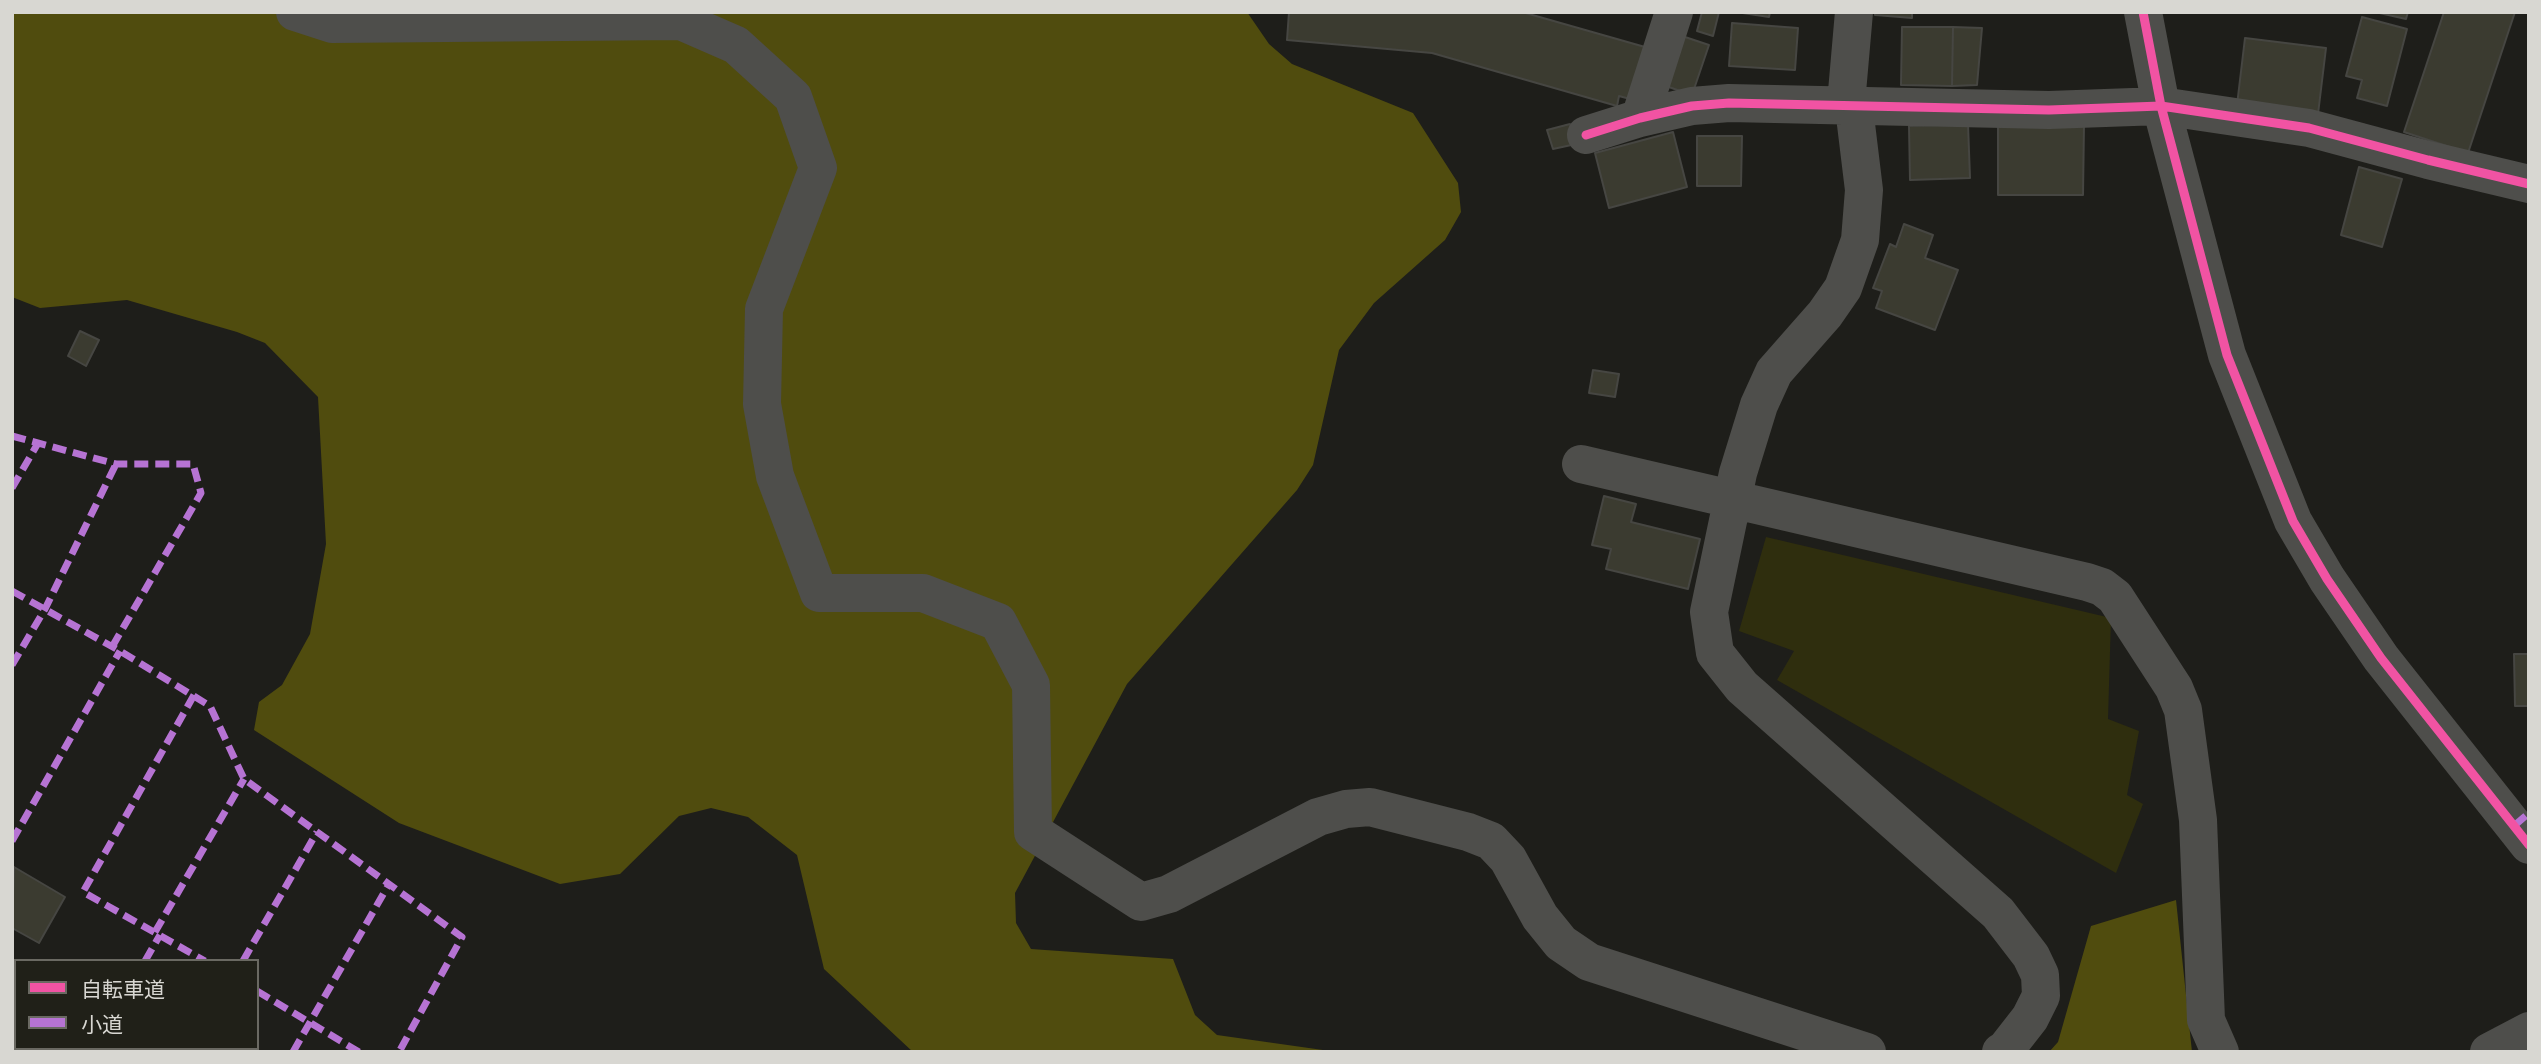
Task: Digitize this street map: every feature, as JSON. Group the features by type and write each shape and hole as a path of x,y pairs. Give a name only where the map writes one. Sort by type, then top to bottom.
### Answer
{"street":[{"path":"295,12 332,24 681,21 736,45 793,97 818,168 764,309 762,404 775,476 818,593 923,593 998,622 1031,685 1032,832 1141,902 1169,894 1318,817 1346,808 1370,807 1468,832 1491,841 1508,859 1540,917 1562,943 1589,962 1867,1052"},
{"path":"1640,118 1674,12"},
{"path":"1854,12 1847,92 1855,116 1864,190 1860,240 1843,288 1825,314 1774,372 1747,441 1709,612 1715,653 1742,687 1998,913 2032,956 2040,975 2041,996 2030,1018 2001,1052"},
{"path":"2143,12 2161,106 2227,355 2293,521 2327,579 2381,657 2529,845"},
{"path":"1586,135 1640,118 1692,106 1729,103 2049,110 2161,106 2309,128 2529,184"},
{"path":"1581,464 2087,582 2102,587 2115,597 2174,688 2183,710 2198,820 2206,1020 2220,1052"},
{"path":"2489,1052 2529,1031"}],"shaded area":[{"path":"12,12 1247,12 1269,44 1292,64 1413,113 1458,183 1461,212 1445,240 1374,303 1339,350 1313,465 1297,490 1127,684 1015,893 1016,923 1031,949 1173,959 1195,1015 1217,1035 1337,1052 913,1052 824,969 797,855 748,817 711,808 679,816 620,874 560,884 399,823 254,730 259,702 282,685 310,634 326,544 318,397 265,343 237,332 127,300 40,308 12,297"},
{"path":"1766,537 2111,618 2108,719 2139,731 2127,795 2143,804 2116,873 1777,680 1794,651 1739,631"},
{"path":"2176,900 2192,1052 2049,1052 2058,1042 2091,926"}],"building":[{"path":"1289,12 1522,12 1645,47 1630,99 1619,96 1617,106 1432,53 1287,40"},
{"path":"1702,12 1719,12 1713,36 1697,31"},
{"path":"1736,12 1770,12 1769,17"},
{"path":"1875,12 1912,12 1912,18 1875,15"},
{"path":"2375,12 2408,12 2406,19"},
{"path":"2444,12 2515,12 2468,153 2404,132"},
{"path":"2362,17 2407,29 2387,106 2357,98 2362,80 2346,76"},
{"path":"1732,23 1798,28 1795,70 1729,66"},
{"path":"1902,27 1953,27 1952,86 1901,85"},
{"path":"1953,27 1982,28 1977,85 1952,86"},
{"path":"1673,33 1709,45 1692,95 1660,84"},
{"path":"2245,38 2326,48 2318,114 2237,105"},
{"path":"1570,124 1576,144 1553,149 1547,130"},
{"path":"1968,124 1970,178 1910,180 1909,126"},
{"path":"1998,124 2084,124 2083,195 1998,195"},
{"path":"1673,132 1687,187 1609,208 1595,153"},
{"path":"1697,136 1742,136 1741,186 1697,186"},
{"path":"2359,167 2402,179 2382,247 2341,235"},
{"path":"1904,224 1933,235 1925,258 1958,270 1935,330 1876,308 1882,291 1873,288 1890,244 1896,247"},
{"path":"80,331 99,340 86,366 68,356"},
{"path":"1593,370 1619,374 1615,397 1589,393"},
{"path":"1604,496 1636,504 1631,522 1700,539 1688,589 1606,569 1611,549 1592,545"},
{"path":"2514,654 2529,654 2529,706 2515,706"},
{"path":"14,867 65,897 39,943 12,928"}],"marked path":[{"path":"12,436 116,464 193,464 201,493 112,647"},
{"path":"12,488 38,443"},
{"path":"12,665 45,609 116,464"},
{"path":"12,591 120,651 210,706 244,779 462,937 399,1052"},
{"path":"12,841 120,651"},
{"path":"194,695 83,892 201,959"},
{"path":"155,932 244,779"},
{"path":"2515,825 2529,813"},
{"path":"244,959 317,832"},
{"path":"293,1052 389,884"},
{"path":"146,959 160,935"},
{"path":"259,992 359,1052"}],"cycle path":[{"path":"2143,12 2161,106 2227,355 2293,521 2327,579 2381,658 2529,845"},
{"path":"1586,135 1640,118 1692,106 1729,103 2049,110 2161,106 2309,128 2529,184"}]}
